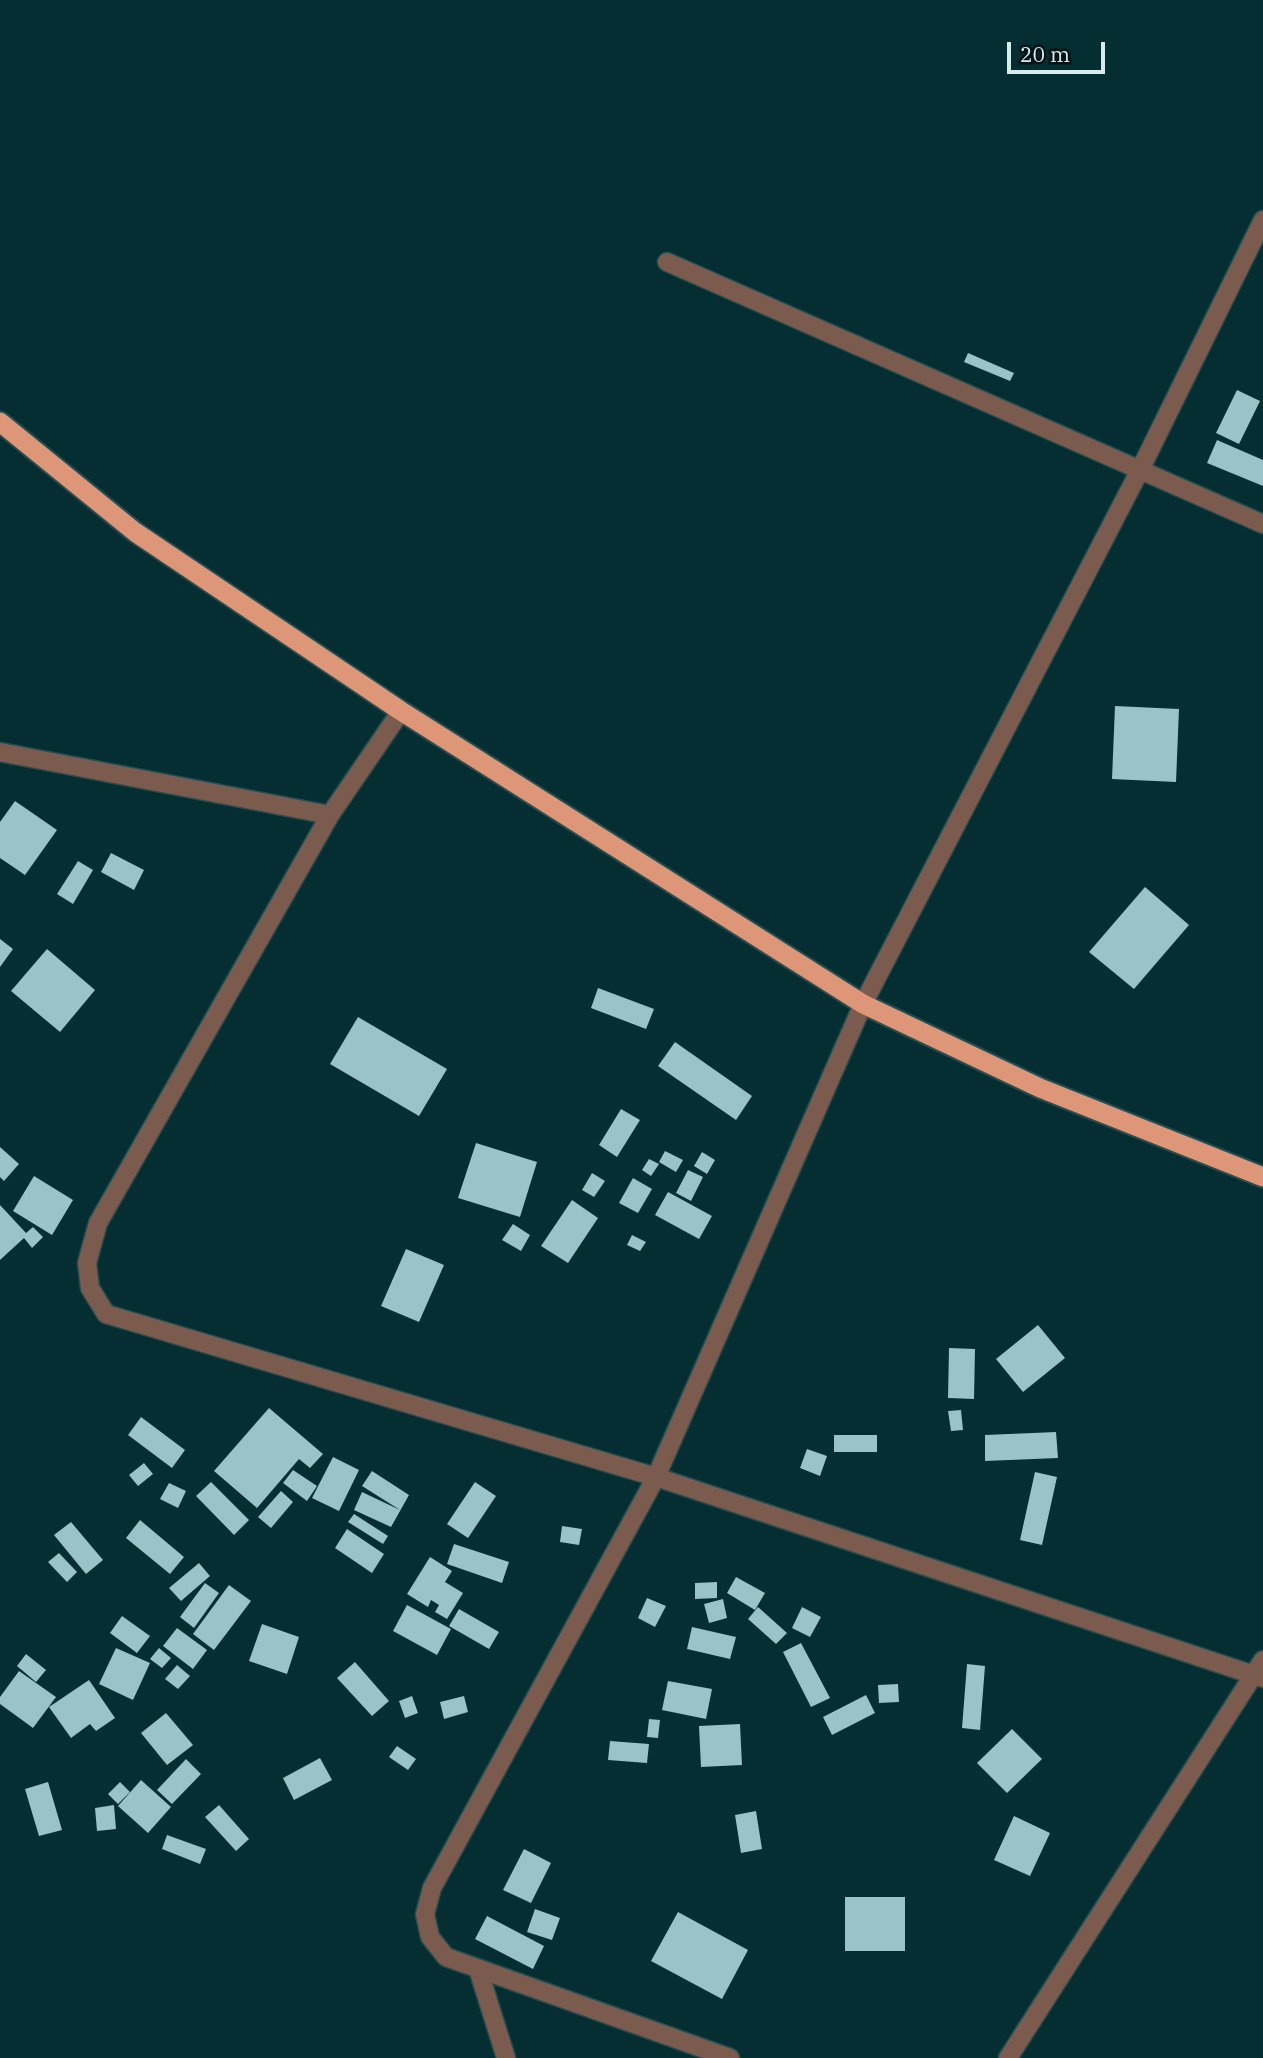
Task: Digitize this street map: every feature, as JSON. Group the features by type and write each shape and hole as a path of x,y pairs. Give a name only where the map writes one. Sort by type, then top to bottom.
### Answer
{"highway":[{"path":"0,422 135,532 401,711 863,1004 1040,1088 1263,1177"}],"street":[{"path":"730,2058 446,1957 430,1937 425,1914 432,1888 656,1477 863,1004 1140,470 1263,220"},
{"path":"667,262 1263,524"},
{"path":"401,711 330,815 98,1223 87,1264 90,1288 106,1314 656,1477 1260,1671 1008,2058"},
{"path":"0,752 330,815"},
{"path":"478,1969 506,2058"}],"building":[{"path":"968,353 1014,373 1010,381 964,362"},
{"path":"1237,390 1260,401 1239,444 1216,433"},
{"path":"1217,440 1263,460 1263,486 1207,463"},
{"path":"1115,706 1179,709 1176,782 1112,779"},
{"path":"15,801 57,830 25,875 0,858 0,822"},
{"path":"111,853 144,870 134,890 101,872"},
{"path":"78,861 93,870 73,904 57,894"},
{"path":"1145,887 1189,925 1134,989 1089,952"},
{"path":"0,939 13,949 0,967"},
{"path":"47,949 95,990 60,1032 11,991"},
{"path":"598,988 654,1009 646,1029 591,1008"},
{"path":"358,1017 447,1069 419,1116 330,1064"},
{"path":"675,1042 752,1096 736,1120 658,1066"},
{"path":"621,1109 640,1120 617,1157 599,1145"},
{"path":"476,1143 537,1162 520,1217 458,1198"},
{"path":"0,1147 19,1164 4,1181 0,1177"},
{"path":"665,1151 683,1160 676,1172 659,1162"},
{"path":"702,1152 715,1160 707,1174 694,1166"},
{"path":"649,1159 659,1164 651,1176 642,1170"},
{"path":"688,1170 703,1177 691,1201 676,1193"},
{"path":"592,1173 605,1181 594,1197 582,1190"},
{"path":"34,1176 73,1200 52,1235 13,1211"},
{"path":"633,1178 652,1189 638,1213 619,1203"},
{"path":"668,1192 712,1216 699,1239 655,1215"},
{"path":"572,1200 598,1218 568,1263 541,1246"},
{"path":"0,1205 26,1233 33,1227 43,1237 32,1248 24,1238 0,1260"},
{"path":"513,1224 530,1235 521,1251 502,1240"},
{"path":"632,1235 646,1242 640,1251 627,1245"},
{"path":"406,1249 444,1265 419,1322 381,1306"},
{"path":"1038,1325 1065,1358 1023,1392 996,1359"},
{"path":"949,1348 975,1349 974,1399 948,1398"},
{"path":"269,1408 323,1454 310,1468 299,1459 257,1508 214,1471"},
{"path":"961,1410 963,1430 951,1431 948,1411"},
{"path":"141,1417 185,1450 172,1468 128,1435"},
{"path":"1056,1432 1058,1458 985,1461 985,1435"},
{"path":"834,1435 877,1435 877,1452 834,1452"},
{"path":"807,1449 827,1456 820,1476 800,1468"},
{"path":"333,1457 359,1470 339,1511 312,1498"},
{"path":"144,1463 153,1474 138,1486 129,1475"},
{"path":"293,1470 317,1486 307,1501 283,1483"},
{"path":"372,1471 409,1495 391,1527 354,1510 362,1492 400,1510 362,1486"},
{"path":"1035,1472 1057,1477 1042,1545 1020,1540"},
{"path":"211,1482 249,1520 234,1535 196,1496"},
{"path":"475,1482 496,1496 468,1538 447,1524"},
{"path":"169,1483 186,1491 178,1508 160,1499"},
{"path":"281,1491 293,1502 271,1528 258,1517"},
{"path":"354,1514 388,1536 383,1544 348,1522"},
{"path":"140,1520 184,1557 170,1574 126,1538"},
{"path":"71,1522 103,1560 86,1574 54,1535"},
{"path":"562,1526 582,1529 579,1545 560,1542"},
{"path":"347,1529 384,1554 372,1573 335,1548"},
{"path":"454,1544 509,1562 502,1583 447,1564"},
{"path":"59,1553 77,1572 67,1582 48,1562"},
{"path":"430,1557 452,1571 445,1582 463,1593 447,1619 435,1612 439,1605 431,1600 428,1607 407,1594"},
{"path":"199,1563 210,1576 181,1601 169,1588"},
{"path":"736,1577 765,1593 755,1610 727,1593"},
{"path":"717,1582 717,1598 695,1599 695,1583"},
{"path":"205,1583 219,1593 194,1628 180,1617"},
{"path":"229,1585 251,1601 214,1650 193,1634"},
{"path":"647,1598 666,1606 655,1627 638,1618"},
{"path":"723,1599 727,1618 709,1623 704,1604"},
{"path":"407,1605 451,1629 437,1655 393,1631"},
{"path":"758,1607 787,1633 776,1644 748,1619"},
{"path":"802,1607 821,1617 810,1637 792,1628"},
{"path":"459,1609 499,1632 489,1649 449,1626"},
{"path":"122,1616 150,1636 137,1653 110,1633"},
{"path":"262,1624 299,1637 287,1674 249,1661"},
{"path":"692,1627 736,1637 730,1659 687,1649"},
{"path":"177,1628 207,1650 193,1669 163,1646"},
{"path":"801,1643 830,1698 811,1707 783,1652"},
{"path":"116,1648 150,1663 133,1700 99,1684"},
{"path":"159,1648 171,1658 162,1668 150,1659"},
{"path":"26,1654 46,1670 36,1682 17,1666"},
{"path":"355,1662 389,1701 372,1716 337,1678"},
{"path":"967,1664 985,1666 980,1730 962,1728"},
{"path":"177,1665 190,1676 178,1689 165,1679"},
{"path":"19,1671 56,1697 33,1728 0,1704 0,1697"},
{"path":"89,1680 115,1718 96,1731 90,1724 71,1738 49,1707"},
{"path":"668,1681 712,1689 706,1719 662,1710"},
{"path":"898,1684 899,1702 879,1703 878,1685"},
{"path":"866,1695 875,1713 832,1735 823,1717"},
{"path":"412,1696 418,1713 405,1718 399,1701"},
{"path":"464,1696 468,1712 444,1719 440,1702"},
{"path":"166,1713 193,1745 167,1765 141,1733"},
{"path":"649,1719 660,1720 658,1738 647,1737"},
{"path":"740,1724 742,1765 701,1767 699,1726"},
{"path":"1012,1729 1042,1759 1007,1793 977,1763"},
{"path":"610,1741 649,1744 647,1763 608,1760"},
{"path":"397,1746 416,1759 408,1770 389,1757"},
{"path":"320,1758 332,1780 294,1800 283,1778"},
{"path":"186,1759 201,1774 172,1804 157,1790"},
{"path":"141,1780 171,1807 148,1833 118,1806"},
{"path":"48,1782 62,1830 39,1836 25,1789"},
{"path":"120,1782 130,1792 118,1804 108,1794"},
{"path":"114,1805 116,1829 97,1831 95,1808"},
{"path":"219,1805 249,1839 236,1851 205,1817"},
{"path":"756,1811 762,1849 741,1853 735,1815"},
{"path":"1014,1816 1050,1833 1030,1876 994,1860"},
{"path":"167,1835 206,1849 200,1864 162,1849"},
{"path":"524,1849 551,1863 531,1903 503,1890"},
{"path":"845,1897 905,1897 905,1951 845,1951"},
{"path":"535,1909 560,1918 552,1940 527,1932"},
{"path":"678,1912 748,1950 722,1999 651,1961"},
{"path":"487,1916 544,1946 533,1969 475,1939"}]}
